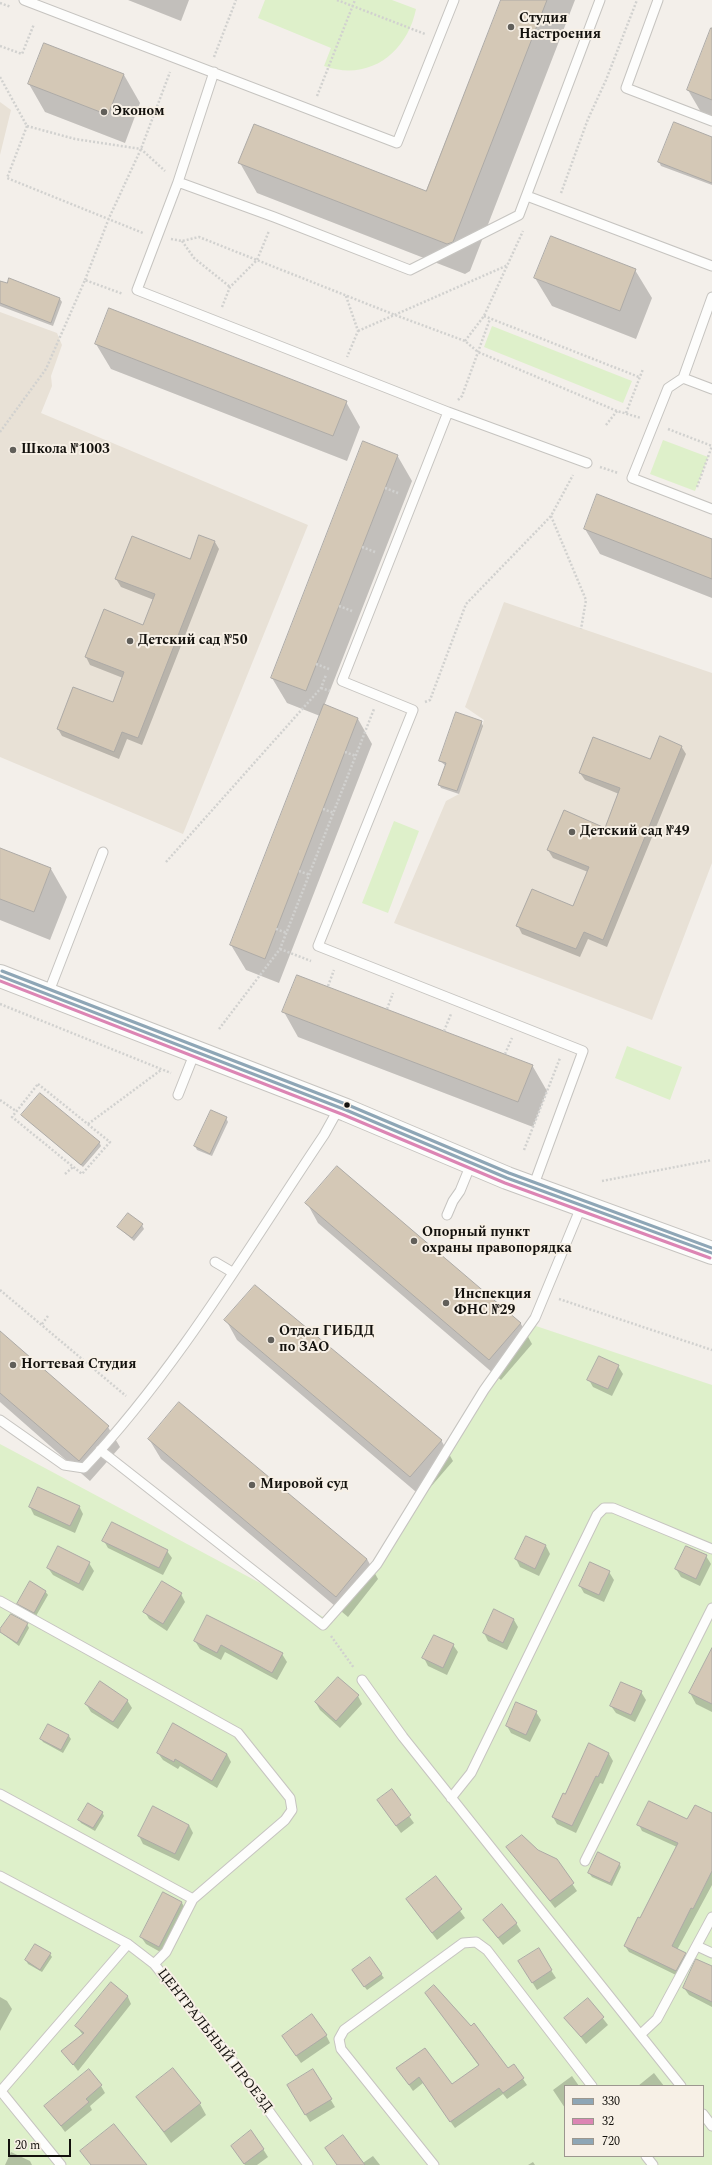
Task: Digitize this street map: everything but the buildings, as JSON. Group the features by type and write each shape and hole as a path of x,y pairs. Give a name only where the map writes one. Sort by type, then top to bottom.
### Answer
{"street":[{"path":"0,976 339,1108 471,1164 581,1207 712,1253"}],"lane":[{"path":"24,0 397,143 454,0"},
{"path":"178,182 274,217 410,270 519,215 600,0"},
{"path":"658,0 626,88 712,121"},
{"path":"212,71 178,182 158,239 137,290 448,412 587,463"},
{"path":"527,196 712,266"},
{"path":"712,297 683,378 668,388 632,478 712,509"},
{"path":"683,378 712,389"},
{"path":"448,412 342,681 413,710 318,946 583,1051 533,1187"},
{"path":"48,994 103,852"},
{"path":"178,1095 195,1052"},
{"path":"0,1420 64,1465 84,1468 137,1405 194,1331 324,1135 339,1108"},
{"path":"447,1215 453,1201 460,1191 471,1164"},
{"path":"100,1450 323,1625 377,1564 484,1390 535,1318 581,1207"},
{"path":"215,1262 232,1272"},
{"path":"451,1798 471,1773 597,1515 604,1508 613,1508 712,1549"},
{"path":"0,1601 238,1733 290,1798 292,1810 286,1820 193,1899 166,1952 154,1964"},
{"path":"585,1861 712,1608"},
{"path":"362,1680 403,1737 680,2085"},
{"path":"0,1794 193,1899"},
{"name":"ЦЕНТРАЛЬНЫЙ ПРОЕЗД","path":"0,1876 128,1944 154,1964 229,2056 308,2165"},
{"path":"641,2034 658,2018 712,1917"},
{"path":"434,2165 341,2049 339,2039 344,2030 462,1943 476,1942 487,1950 591,2085"},
{"path":"61,2165 0,2091 128,1944"},
{"path":"697,1946 712,1953"},
{"path":"704,2115 712,2126"},
{"path":"647,2157 653,2165"}],"path":[{"path":"212,71 236,0"},
{"path":"337,0 419,32"},
{"path":"312,110 355,0"},
{"path":"556,207 588,118 606,80 637,0"},
{"path":"0,3 15,9"},
{"path":"0,46 22,54 34,24"},
{"path":"0,432 46,369 85,280 109,218 141,149 171,69"},
{"path":"0,78 27,126 76,139 141,149 178,182"},
{"path":"27,126 7,178 158,239 182,241 200,237 346,296 465,341 478,352 617,410 712,446 692,501"},
{"path":"465,341 484,316 526,224"},
{"path":"216,322 230,287 257,260 269,232"},
{"path":"182,241 194,258 230,287"},
{"path":"340,370 358,331 508,265"},
{"path":"85,280 126,296"},
{"path":"346,296 358,331"},
{"path":"484,316 639,377"},
{"path":"448,412 462,396 490,319"},
{"path":"626,413 643,369"},
{"path":"606,426 617,410"},
{"path":"413,710 430,700 466,604 551,516 573,475 587,463 632,478"},
{"path":"385,488 398,493"},
{"path":"551,516 586,600 581,628"},
{"path":"362,547 374,552"},
{"path":"339,606 352,610"},
{"path":"316,664 329,669"},
{"path":"166,862 322,688 335,693"},
{"path":"219,1029 280,949 375,708 368,706"},
{"path":"345,752 356,756"},
{"path":"323,809 334,813"},
{"path":"299,871 310,875"},
{"path":"276,929 287,933"},
{"path":"280,949 314,962"},
{"path":"327,967 341,973"},
{"path":"328,986 334,970"},
{"path":"386,990 400,995"},
{"path":"387,1009 393,992"},
{"path":"0,1004 184,1078"},
{"path":"443,1012 457,1017"},
{"path":"444,1031 451,1014"},
{"path":"505,1035 518,1041"},
{"path":"505,1054 512,1038"},
{"path":"524,1150 560,1058 553,1055"},
{"path":"88,1124 162,1070"},
{"path":"38,1084 88,1124 110,1142 82,1174 12,1117 38,1084"},
{"path":"0,1100 16,1111"},
{"path":"602,1181 712,1160"},
{"path":"65,1174 73,1167"},
{"path":"0,1290 137,1405"},
{"path":"544,1294 712,1350"},
{"path":"42,1324 48,1316"},
{"path":"323,1625 362,1680"}],"shaded area":[{"path":"0,102 11,110 0,155"},
{"name":"Детский сад №50","path":"0,312 57,333 62,345 51,376 52,386 41,413 308,525 183,834 0,757"},
{"name":"Детский сад №49","path":"504,602 712,673 712,863 652,1020 394,923 446,801 459,794 484,720 465,707"}],"green space":[{"path":"265,0 392,0 416,9 411,25 404,39 395,51 384,60 371,67 356,70 341,70 324,66 331,48 258,18"},
{"path":"492,326 632,381 623,403 484,347"},
{"path":"663,440 708,457 695,491 650,474"},
{"path":"394,821 419,831 388,913 362,903"},
{"path":"627,1046 682,1067 670,1100 615,1078"},
{"path":"527,1323 712,1385 712,2165 0,2165 0,1444 333,1622"}],"transit line":[{"name":"720","path":"2,971 348,1105 509,1173 712,1248"},
{"name":"330","path":"0,976 346,1110 507,1178 712,1253"},
{"name":"32","path":"0,981 344,1115 505,1183 710,1258"}],"place":[{"name":"Студия Настроения","path":"511,27"},
{"name":"Эконом","path":"104,112"},
{"name":"Школа №1003","path":"13,450"},
{"name":"Детский сад №50","path":"130,641"},
{"name":"Детский сад №49","path":"572,832"},
{"name":"Опорный пункт охраны правопорядка","path":"414,1241"},
{"name":"Инспекция ФНС №29","path":"446,1303"},
{"name":"Отдел ГИБДД по ЗАО","path":"271,1340"},
{"name":"Ногтевая Студия","path":"13,1365"},
{"name":"Мировой суд","path":"252,1485"}]}
